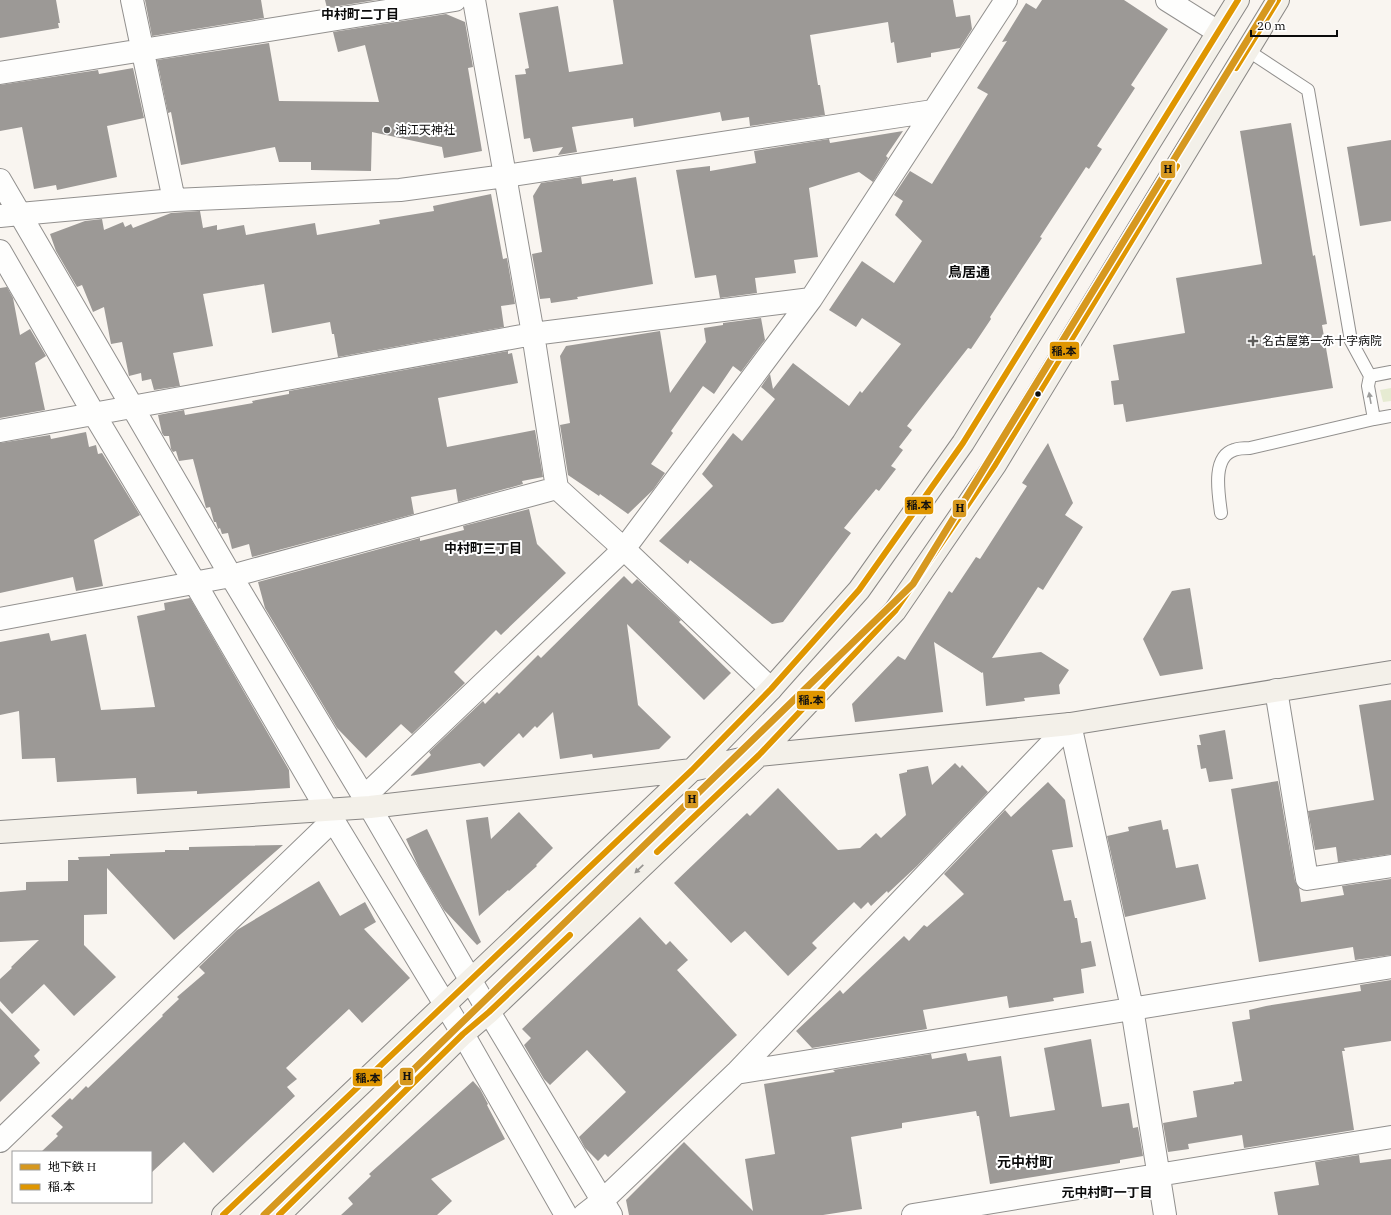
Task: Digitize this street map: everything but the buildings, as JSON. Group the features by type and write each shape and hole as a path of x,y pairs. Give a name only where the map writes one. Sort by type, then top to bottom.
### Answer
{"street":[{"path":"132,0 174,200"},
{"path":"0,73 455,0"},
{"path":"474,0 533,334 557,488 624,548 771,689"},
{"path":"367,802 624,548 811,299 1006,0"},
{"path":"1167,0 1218,32"},
{"path":"223,1215 692,770 771,689 859,590 963,443 1238,0"},
{"path":"279,1215 463,1034 489,1012 759,755 895,611 995,465 1278,0"},
{"path":"10,215 174,200 400,190 505,176 933,111"},
{"path":"0,180 10,215 133,408 606,1208"},
{"path":"0,251 330,815 463,1034 566,1215"},
{"path":"0,431 533,334 811,299"},
{"path":"0,619 196,584 232,576 557,488"},
{"path":"0,832 330,815 367,802 692,770 759,755 1070,724 1391,672"},
{"path":"1276,690 1307,879 1391,866"},
{"path":"1070,724 1132,1008 1166,1215"},
{"path":"584,1215 606,1208 1070,724"},
{"path":"0,1141 330,815"},
{"path":"736,1072 1391,966"},
{"path":"913,1215 1391,1137"}],"lane":[{"path":"1247,50 1308,90 1351,341 1370,376 1368,386 1374,419"},
{"path":"1370,376 1391,372"},
{"path":"1221,513 1218,474 1221,460 1232,450 1250,448 1391,416"}],"green space":[{"path":"1391,388 1391,401 1383,402 1380,390"}],"metro line":[{"name":"H","path":"264,1215 913,584 1272,0"}],"transit line":[{"name":"稲.本","path":"223,1215 692,770 771,689 859,590 963,443 1238,0"},
{"name":"稲.本","path":"1236,68 1278,0"},
{"name":"稲.本","path":"657,852 759,755 895,611 995,465 1177,166"},
{"name":"稲.本","path":"279,1215 463,1034 489,1012 570,935"}],"place":[{"name":"油江天神社","path":"387,130"},
{"name":"名古屋第一赤十字病院","path":"1253,341"}],"district":[{"name":"中村町二丁目","path":"360,14"},
{"name":"鳥居通","path":"969,272"},
{"name":"中村町三丁目","path":"483,548"},
{"name":"元中村町","path":"1025,1162"},
{"name":"元中村町一丁目","path":"1107,1192"}]}
